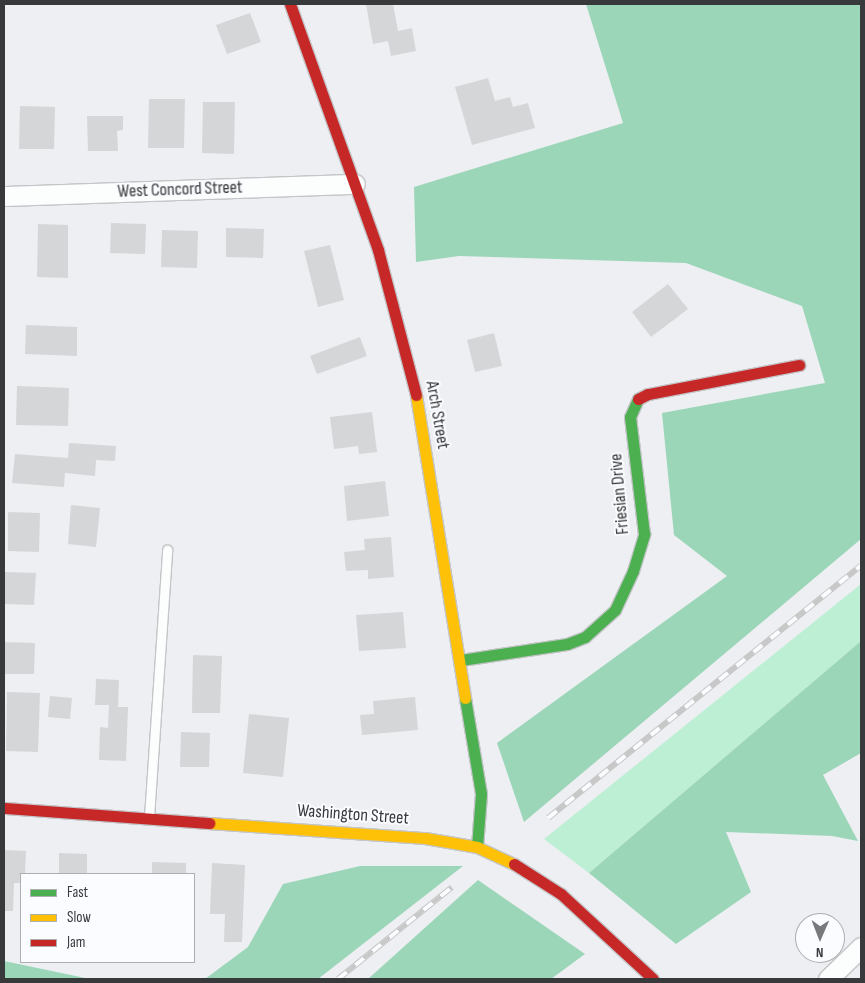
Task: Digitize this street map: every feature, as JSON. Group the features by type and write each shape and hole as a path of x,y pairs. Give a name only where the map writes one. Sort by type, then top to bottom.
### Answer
{"street":[{"name":"Arch Street","path":"290,4 355,184 391,293 415,390 461,660 481,794 477,847"},
{"name":"West Concord Street","path":"4,196 355,184"},
{"name":"Friesian Drive","path":"461,660 567,644 585,637 615,610 633,571 644,534 630,417 638,399 648,394 799,365"},
{"name":"Washington Street","path":"4,808 425,838 477,847 505,858 561,894 653,979"},
{"path":"828,979 861,947"}],"lane":[{"path":"148,818 167,550"}],"green space":[{"path":"586,4 861,4 861,539 524,822 497,743 727,576 674,535 662,413 825,383 802,306 686,263 459,256 416,262 414,187 623,123"},
{"path":"861,584 861,641 589,873 544,839"},
{"path":"861,641 861,753 823,775 858,841 832,836 726,832 751,892 676,944 589,873"},
{"path":"360,866 463,866 318,979 205,979 248,947 283,884"},
{"path":"478,880 585,954 551,979 368,979"},
{"path":"4,961 90,979 4,979"}],"building":[{"path":"366,4 393,4 398,31 412,28 416,51 391,56 388,41 373,44"},
{"path":"250,13 261,42 227,54 216,25"},
{"path":"488,78 495,101 510,97 513,107 528,103 535,128 472,145 455,87"},
{"path":"149,99 185,99 184,148 148,148"},
{"path":"203,102 235,102 234,154 202,153"},
{"path":"20,106 55,107 54,149 19,149"},
{"path":"87,116 123,116 123,130 117,131 118,151 88,151"},
{"path":"111,223 146,224 145,254 110,253"},
{"path":"38,224 68,225 68,278 37,277"},
{"path":"226,228 264,229 263,258 226,257"},
{"path":"162,230 198,231 197,268 161,267"},
{"path":"330,245 344,300 318,307 304,251"},
{"path":"668,284 688,309 651,337 632,312"},
{"path":"26,325 77,327 77,356 25,354"},
{"path":"494,333 502,366 475,372 467,340"},
{"path":"360,337 367,356 317,374 310,356"},
{"path":"17,386 69,388 68,426 16,425"},
{"path":"372,412 377,452 359,454 358,446 334,449 330,417"},
{"path":"69,443 116,446 115,461 96,460 95,476 65,473 64,487 12,483 15,454 68,458"},
{"path":"385,481 389,516 347,521 344,486"},
{"path":"71,505 100,508 96,547 68,544"},
{"path":"8,512 40,513 39,552 8,551"},
{"path":"391,537 394,577 368,579 368,570 346,571 344,552 365,550 364,539"},
{"path":"5,572 36,573 34,605 4,604"},
{"path":"403,612 406,648 359,651 356,615"},
{"path":"4,642 35,643 34,674 4,674"},
{"path":"193,655 222,656 220,713 192,713"},
{"path":"96,679 119,680 118,707 128,707 126,761 99,760 100,727 108,728 109,705 95,705"},
{"path":"7,692 40,693 38,752 6,751"},
{"path":"50,696 72,698 70,719 48,717"},
{"path":"415,697 418,730 362,735 360,715 374,714 373,701"},
{"path":"249,714 289,718 283,777 243,773"},
{"path":"181,732 210,733 209,767 180,767"},
{"path":"4,850 26,851 25,873 20,873 20,883 14,883 13,911 4,911"},
{"path":"59,853 87,854 87,873 59,873"},
{"path":"152,862 186,863 186,873 152,873"},
{"path":"212,863 245,865 242,942 224,942 225,914 210,914"}],"railway":[{"path":"548,818 861,565"},
{"path":"338,979 452,887"}],"traffic: fast":[{"path":"461,660 567,644 585,637 615,610 633,571 644,534 630,417 638,399"},
{"path":"465,698 481,794 477,847"}],"traffic: slow":[{"path":"416,395 465,698"},
{"path":"209,823 425,838 477,847 514,864"}],"traffic: jam":[{"path":"290,4 378,250 416,395"},
{"path":"638,399 648,394 799,365"},
{"path":"4,808 209,823"},
{"path":"514,864 561,894 653,979"}]}
